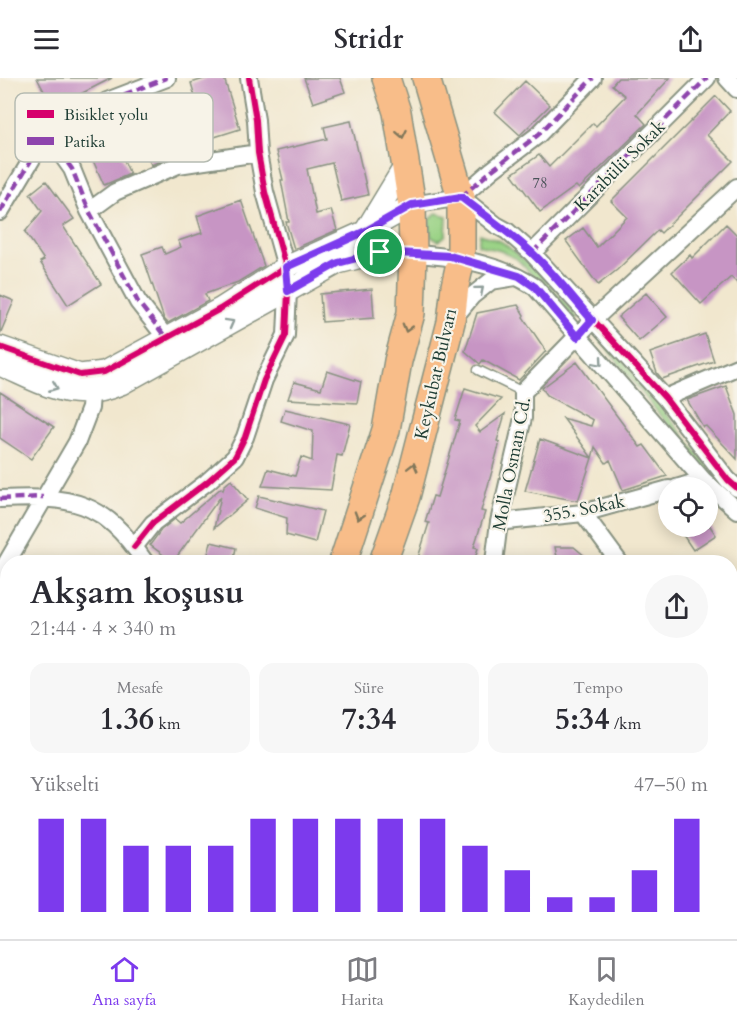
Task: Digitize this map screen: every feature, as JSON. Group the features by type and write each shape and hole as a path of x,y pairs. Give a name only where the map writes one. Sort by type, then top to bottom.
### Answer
{"highway":[{"name":"Keykubat Bulvarı","path":"345,555 386,430 398,361 411,313 412,205 397,112 386,78"},
{"name":"Keykubat Bulvarı","path":"385,555 406,497 451,322 454,286 461,259 461,197 426,78"}],"street":[{"path":"128,93 167,78"},
{"path":"134,547 153,523 207,482 235,457 245,437 264,380 286,335 288,291 286,267 265,192 249,78"},
{"path":"0,365 63,391 92,384 104,372 220,309 286,267 366,231 412,205 461,197 538,135 593,78"},
{"name":"Karabülü Sokak","path":"532,253 707,78"},
{"path":"727,78 737,89"},
{"path":"213,160 258,153"},
{"path":"0,212 30,162"},
{"path":"67,162 89,211 138,302 168,339"},
{"path":"89,211 115,192 178,165 198,162"},
{"path":"366,231 406,164"},
{"name":"Molla Osman Cd.","path":"495,555 499,522 523,418 523,392 592,320 735,193"},
{"path":"461,197 532,253 665,398 734,482"},
{"path":"0,347 80,375 105,391 338,263 380,252 450,256 519,276 535,287 700,477"},
{"path":"451,322 472,296 491,281 519,276"},
{"path":"665,398 737,367"},
{"path":"11,555 77,442 90,408 92,384"},
{"name":"355. Sokak","path":"499,522 583,513 658,492"},
{"path":"718,493 737,510"},
{"path":"0,499 43,497 77,503 107,519 140,555"},
{"path":"583,513 614,555"}],"lane":[{"path":"478,370 523,392"}],"green space":[{"path":"436,213 447,216 446,235 439,241 431,237 429,221"},
{"path":"480,234 502,242 538,271 578,318 574,319 517,259 501,251 478,245"},
{"path":"602,333 717,477 709,477 597,336"},
{"path":"718,478 737,495 737,503 718,485"}],"building":[{"path":"37,78 112,78 82,93 45,93"},
{"path":"207,78 224,78 240,129 213,137 213,93 194,93 191,83"},
{"path":"304,78 340,78 345,92 313,103"},
{"path":"618,78 670,78 637,114 646,124 579,189 576,186 540,212 512,174 539,155 549,167 593,123 596,126 625,96 612,85"},
{"path":"525,81 550,105 520,135 495,112"},
{"path":"716,96 730,111 707,135 733,161 661,233 658,230 598,285 566,241 583,228 597,247 627,217 611,201"},
{"path":"351,121 368,195 341,201 332,163 307,169 316,214 331,210 337,230 294,249 286,222 289,222 276,151 327,139 324,127"},
{"path":"94,162 125,162 130,174 104,185"},
{"path":"46,181 74,219 63,226 101,284 68,305 40,262 44,260 25,232 42,211 30,194"},
{"path":"241,200 264,266 238,282 205,294 208,301 168,323 164,319 142,254 162,247 165,254 181,247 178,241 202,233 197,216"},
{"path":"726,224 737,235 737,283 731,277 701,304 672,272 690,255 692,258"},
{"path":"372,289 374,318 322,322 320,294"},
{"path":"646,293 667,317 639,341 618,317"},
{"path":"0,295 14,301 0,334"},
{"path":"518,305 523,317 546,351 519,380 483,360 480,364 465,351 477,313"},
{"path":"705,334 714,361 662,379 657,373 650,353"},
{"path":"577,362 640,447 644,445 667,476 623,490 610,460 606,463 595,447 592,458 563,418 591,426 593,420 547,395 542,388"},
{"path":"327,371 361,382 357,403 288,399 294,382 321,389"},
{"path":"726,386 737,415 737,459 706,426 703,427 687,400"},
{"path":"465,388 501,399 475,426 480,432 505,414 497,441 500,442 481,511 485,512 474,547 478,548 476,555 419,555 429,523 425,522 433,496 437,497 460,421 455,420"},
{"path":"0,392 54,427 31,459 0,438"},
{"path":"285,409 350,424 342,456 337,455 331,490 262,486 268,469 295,476 301,457 312,461 313,431 281,421"},
{"path":"540,439 592,458 578,501 525,491"},
{"path":"231,480 248,500 214,528 221,496 178,555 164,555 150,545 161,530 175,519 180,523 221,488 223,490"},
{"path":"259,496 323,511 315,543 286,535 287,518 255,508"},
{"path":"684,537 713,537 693,550"},
{"path":"211,542 236,548 234,555 208,555"},
{"path":"555,547 574,547 584,555 557,555"}],"marked path":[{"path":"128,93 167,78"},
{"path":"461,197 538,135 593,78"},
{"path":"532,253 707,78"},
{"path":"0,212 30,162"},
{"path":"67,162 89,211 138,302 167,339"},
{"path":"0,499 43,497"}],"cycle path":[{"path":"134,547 153,523 207,482 235,457 245,437 264,380 286,335 288,291 286,267 265,192 249,78"},
{"path":"0,347 80,375 104,372 220,309 286,267 366,231 412,205 461,197 532,253 665,398 728,480 737,488"}],"route":[{"path":"461,197 532,253 592,320 577,337 535,287 519,276 450,256 380,252 338,263 288,291 286,267 366,231 412,205 461,197"}]}
